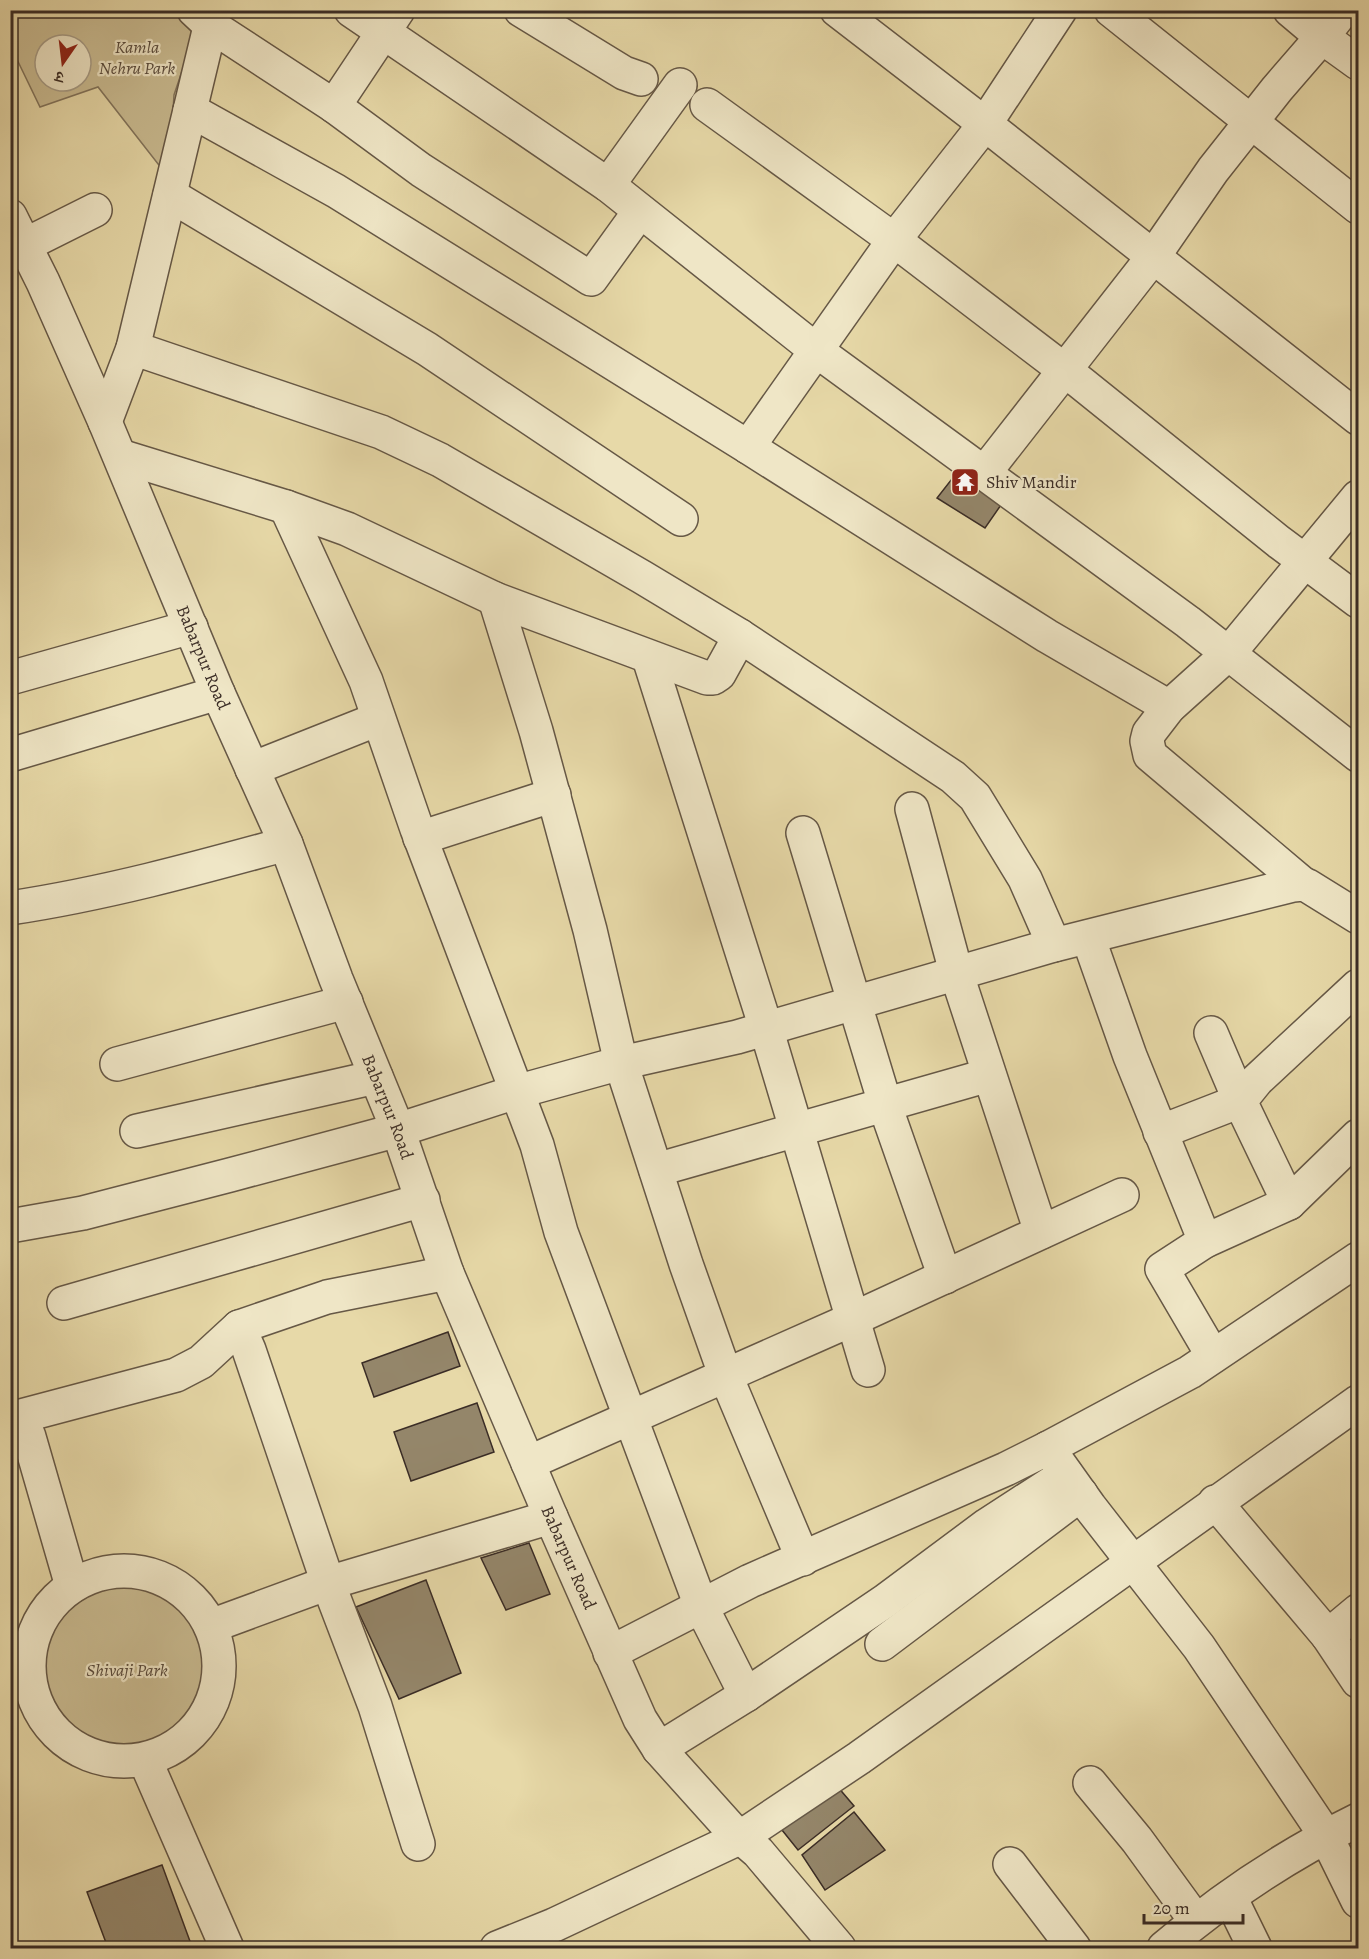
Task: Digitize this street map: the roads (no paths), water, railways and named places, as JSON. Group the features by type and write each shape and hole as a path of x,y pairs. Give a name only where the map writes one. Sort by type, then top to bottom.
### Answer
{"street":[{"path":"351,10 391,22 608,185 817,351 1229,653 1359,755"},
{"path":"521,10 624,73 641,79"},
{"path":"837,10 1359,418"},
{"path":"748,447 894,240 985,124 1060,10"},
{"path":"1111,10 1359,207"},
{"path":"1290,10 1322,38 1359,63"},
{"path":"985,472 1153,257 1213,170 1343,10"},
{"path":"105,422 133,348 190,110 206,16 420,170 591,279 640,211"},
{"path":"334,106 391,22"},
{"path":"608,185 680,85"},
{"path":"707,105 894,240 1065,371 1280,542 1359,601"},
{"path":"190,110 336,191 1047,636 1169,707"},
{"path":"170,195 427,349 681,519"},
{"path":"25,245 95,210"},
{"name":"Babarpur Road","path":"10,216 120,456 218,693 286,844 345,1002 398,1130 447,1273 640,1719 659,1749 730,1828 758,1852 834,1947"},
{"path":"133,348 381,432 440,460 740,636 953,777 975,797 1025,879 1054,945"},
{"path":"120,456 285,507 347,530 495,599 649,658 712,678 718,674 740,636"},
{"path":"1359,497 1229,653 1169,707 1149,733 1147,741 1150,755 1303,884 1359,917"},
{"path":"285,507 366,681 420,838 537,1145 561,1232 701,1606 746,1695"},
{"path":"495,599 554,795 590,930 621,1063 686,1264 726,1374 803,1559"},
{"path":"10,678 191,627"},
{"path":"649,658 766,1028 868,1370"},
{"path":"10,755 218,693"},
{"path":"252,769 378,719"},
{"path":"420,838 554,795"},
{"path":"912,809 956,972 1041,1232"},
{"path":"803,833 886,1104 945,1276"},
{"path":"10,908 70,899 286,844"},
{"path":"10,1226 83,1213 398,1130 516,1092 621,1063 766,1028 1054,945 1303,884"},
{"path":"1088,937 1130,1056 1205,1241"},
{"path":"1160,1132 1240,1101 1257,1080 1359,986"},
{"path":"117,1065 345,1002"},
{"path":"1211,1033 1240,1101 1289,1203"},
{"path":"656,1170 989,1075"},
{"path":"137,1131 376,1077"},
{"path":"1213,1356 1162,1269 1205,1241 1289,1203 1359,1136"},
{"path":"528,1463 853,1319 1122,1195"},
{"path":"64,1304 423,1200"},
{"path":"610,1653 750,1581 1006,1469 1048,1448 1190,1372 1359,1259"},
{"path":"72,1586 29,1437 16,1418 176,1375 201,1362 239,1327 327,1297 447,1273"},
{"path":"239,1327 249,1350 328,1583 375,1706 418,1844"},
{"path":"497,1948 554,1925 741,1837 859,1758 1134,1564 1215,1502 1359,1402"},
{"path":"1048,1448 1199,1647 1326,1836 1359,1901"},
{"path":"882,1644 1074,1484"},
{"path":"659,1749 746,1695 885,1601 987,1525 1074,1484"},
{"path":"1215,1502 1328,1636 1359,1681"},
{"path":"211,1626 328,1583 551,1516"},
{"path":"135,1571 166,1580 193,1599 211,1626 220,1653 219,1682 210,1709 194,1732 171,1750 145,1760 123,1762 102,1759 82,1752 65,1740 38,1708 21,1693 35,1630 50,1605 72,1586 102,1573 135,1571"},
{"path":"1328,1636 1359,1611"},
{"path":"145,1760 227,1948"},
{"path":"1090,1783 1137,1840 1196,1921"},
{"path":"1164,1948 1230,1897 1326,1836 1359,1820"},
{"path":"1010,1864 1074,1948"},
{"path":"1230,1897 1255,1948"}],"place":[{"name":"Shiv Mandir","path":"965,482"}],"park label":[{"name":"Kamla Nehru Park","path":"137,57"},
{"name":"Shivaji Park","path":"127,1670"}]}
